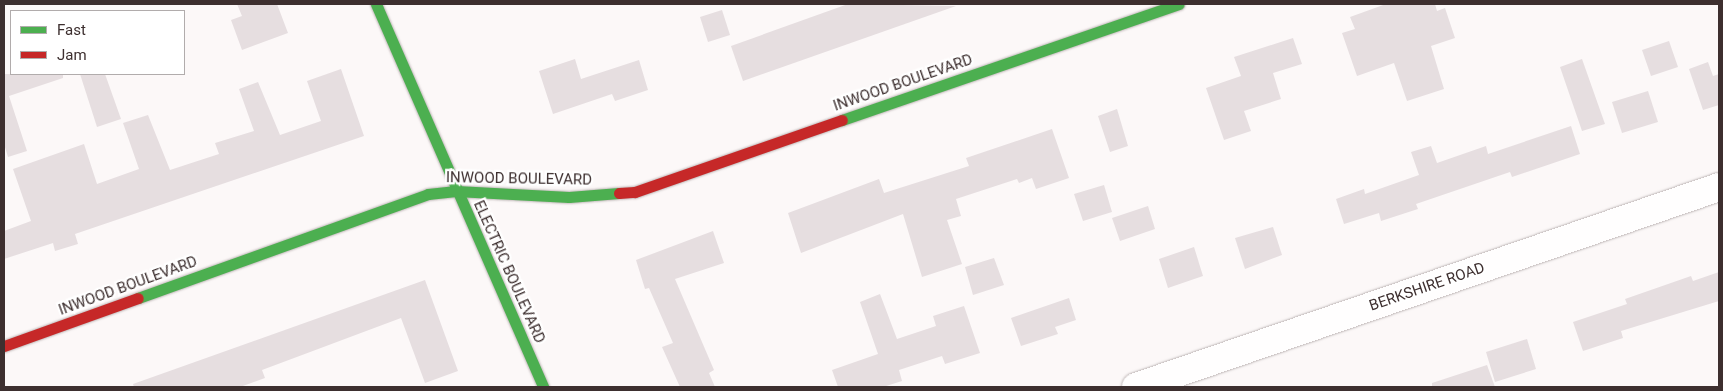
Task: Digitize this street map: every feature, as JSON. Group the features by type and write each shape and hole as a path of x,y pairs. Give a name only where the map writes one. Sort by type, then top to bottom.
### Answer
{"street":[{"name":"ELECTRIC BOULEVARD","path":"376,4 543,387"},
{"name":"INWOOD BOULEVARD","path":"4,346 428,194 456,191 569,197 635,192 1179,4"},
{"name":"BERKSHIRE ROAD","path":"1136,387 1719,187"}],"building":[{"path":"237,4 277,4 288,33 242,50 231,20 242,16"},
{"path":"848,4 956,6 743,81 731,46"},
{"path":"1386,4 1435,4 1437,11 1445,8 1455,38 1431,46 1444,89 1407,101 1394,63 1357,76 1342,33 1355,29 1350,17"},
{"path":"722,10 730,35 708,42 700,17"},
{"path":"1293,38 1302,64 1273,73 1281,99 1244,111 1251,131 1224,140 1206,88 1241,76 1234,57"},
{"path":"1669,41 1678,67 1651,76 1642,50"},
{"path":"575,59 581,79 639,60 648,90 615,101 612,94 553,114 539,71"},
{"path":"1582,59 1605,124 1582,131 1560,67"},
{"path":"1708,62 1713,76 1719,74 1719,105 1703,110 1689,69"},
{"path":"341,69 364,136 75,234 78,244 55,251 53,243 4,259 4,231 31,221 13,169 84,144 97,184 139,169 123,123 148,115 170,170 219,154 215,143 254,131 239,89 258,82 280,135 321,121 307,81"},
{"path":"4,74 63,75 63,78 9,96 27,151 8,157 4,144"},
{"path":"80,75 105,75 121,119 97,127"},
{"path":"1648,91 1658,122 1622,133 1612,102"},
{"path":"1117,109 1128,146 1110,152 1098,116"},
{"path":"1571,126 1580,154 1512,177 1510,172 1416,204 1418,209 1381,221 1379,213 1344,224 1336,199 1364,189 1365,194 1419,175 1411,152 1431,146 1437,163 1486,146 1488,154"},
{"path":"1052,129 1069,178 1036,189 1032,178 1019,183 1017,179 956,199 961,216 947,220 962,264 922,277 903,214 801,253 788,213 879,179 884,193 969,166 966,158"},
{"path":"1104,185 1112,212 1083,221 1074,194"},
{"path":"1148,206 1155,229 1120,241 1112,218"},
{"path":"1273,227 1282,255 1245,269 1235,238"},
{"path":"713,231 724,263 675,279 714,370 709,373 715,387 680,387 662,347 673,343 649,288 645,289 636,260"},
{"path":"1194,247 1203,276 1168,288 1159,259"},
{"path":"994,258 1004,285 973,295 965,267"},
{"path":"1719,272 1719,301 1621,331 1623,338 1583,351 1573,322 1627,304 1625,299 1691,276 1693,281"},
{"path":"425,280 458,371 425,383 401,318 262,370 265,378 240,387 134,387 133,384"},
{"path":"880,294 897,339 936,326 933,316 964,306 980,353 945,364 942,356 899,370 902,381 883,387 838,387 832,370 878,354 860,302"},
{"path":"1069,298 1076,320 1055,327 1058,334 1021,346 1011,318"},
{"path":"1527,339 1536,369 1495,382 1486,352"},
{"path":"1487,365 1495,387 1432,387 1432,383"}],"traffic: fast":[{"path":"376,4 543,387"},
{"path":"842,120 1179,4"},
{"path":"138,298 428,194 456,191 569,197 619,193"}],"traffic: jam":[{"path":"619,193 635,192 842,120"},
{"path":"4,346 138,298"}]}
